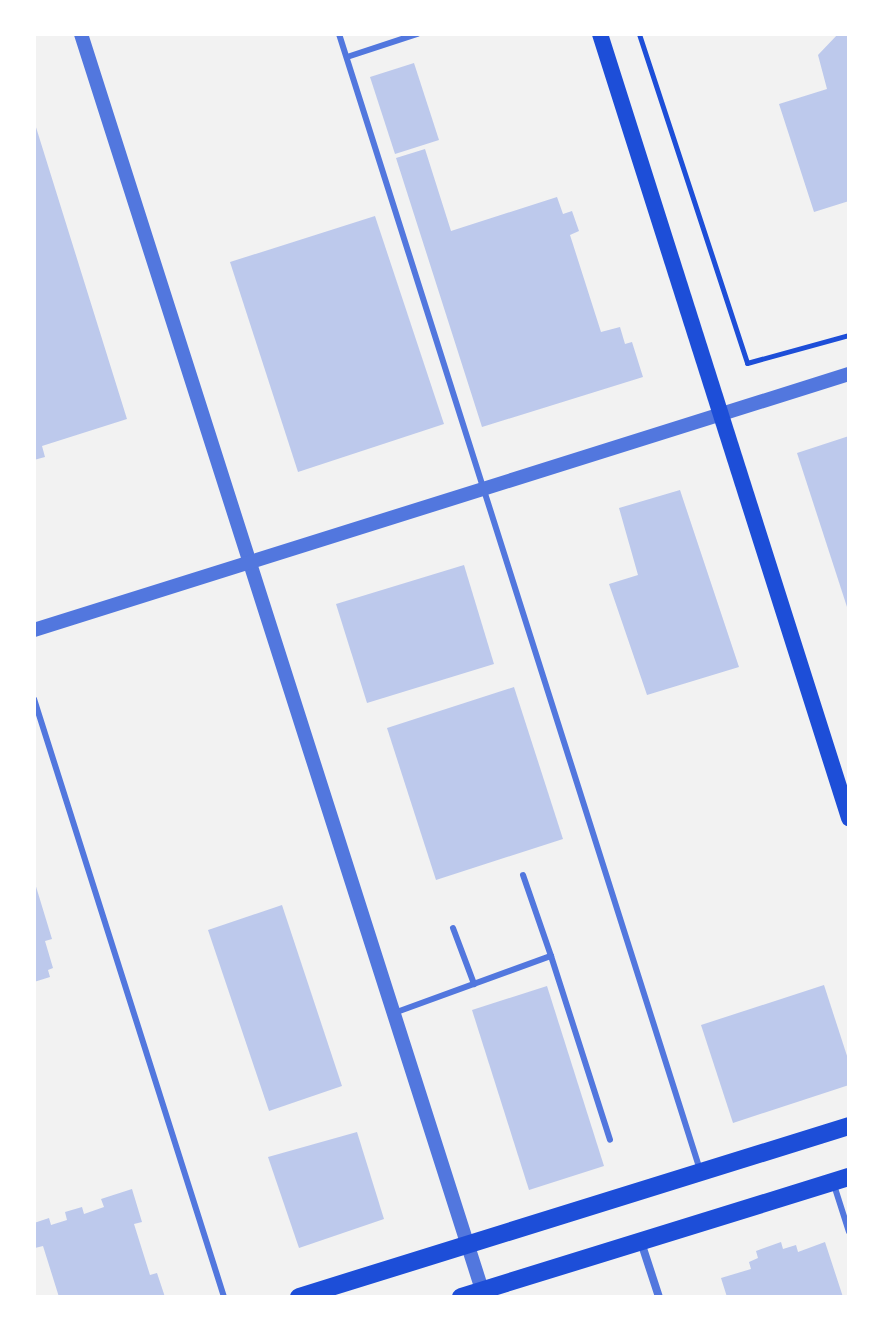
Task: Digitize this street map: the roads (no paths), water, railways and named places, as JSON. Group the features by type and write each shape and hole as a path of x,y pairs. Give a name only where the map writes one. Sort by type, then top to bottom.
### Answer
{"main road":[{"path":"600,34 721,415 843,780 849,818"},
{"path":"299,1297 467,1242 849,1126"},
{"path":"461,1297 841,1179"}],"street":[{"path":"81,34 482,1290"},
{"path":"34,630 251,565 483,488 849,374"},
{"path":"641,1241 659,1297"}],"lane":[{"path":"339,34 701,1171"},
{"path":"347,57 417,34"},
{"path":"34,699 224,1297"},
{"path":"523,875 610,1140"},
{"path":"453,928 474,984"},
{"path":"393,1014 551,956"},
{"path":"841,1179 849,1232"}]}
